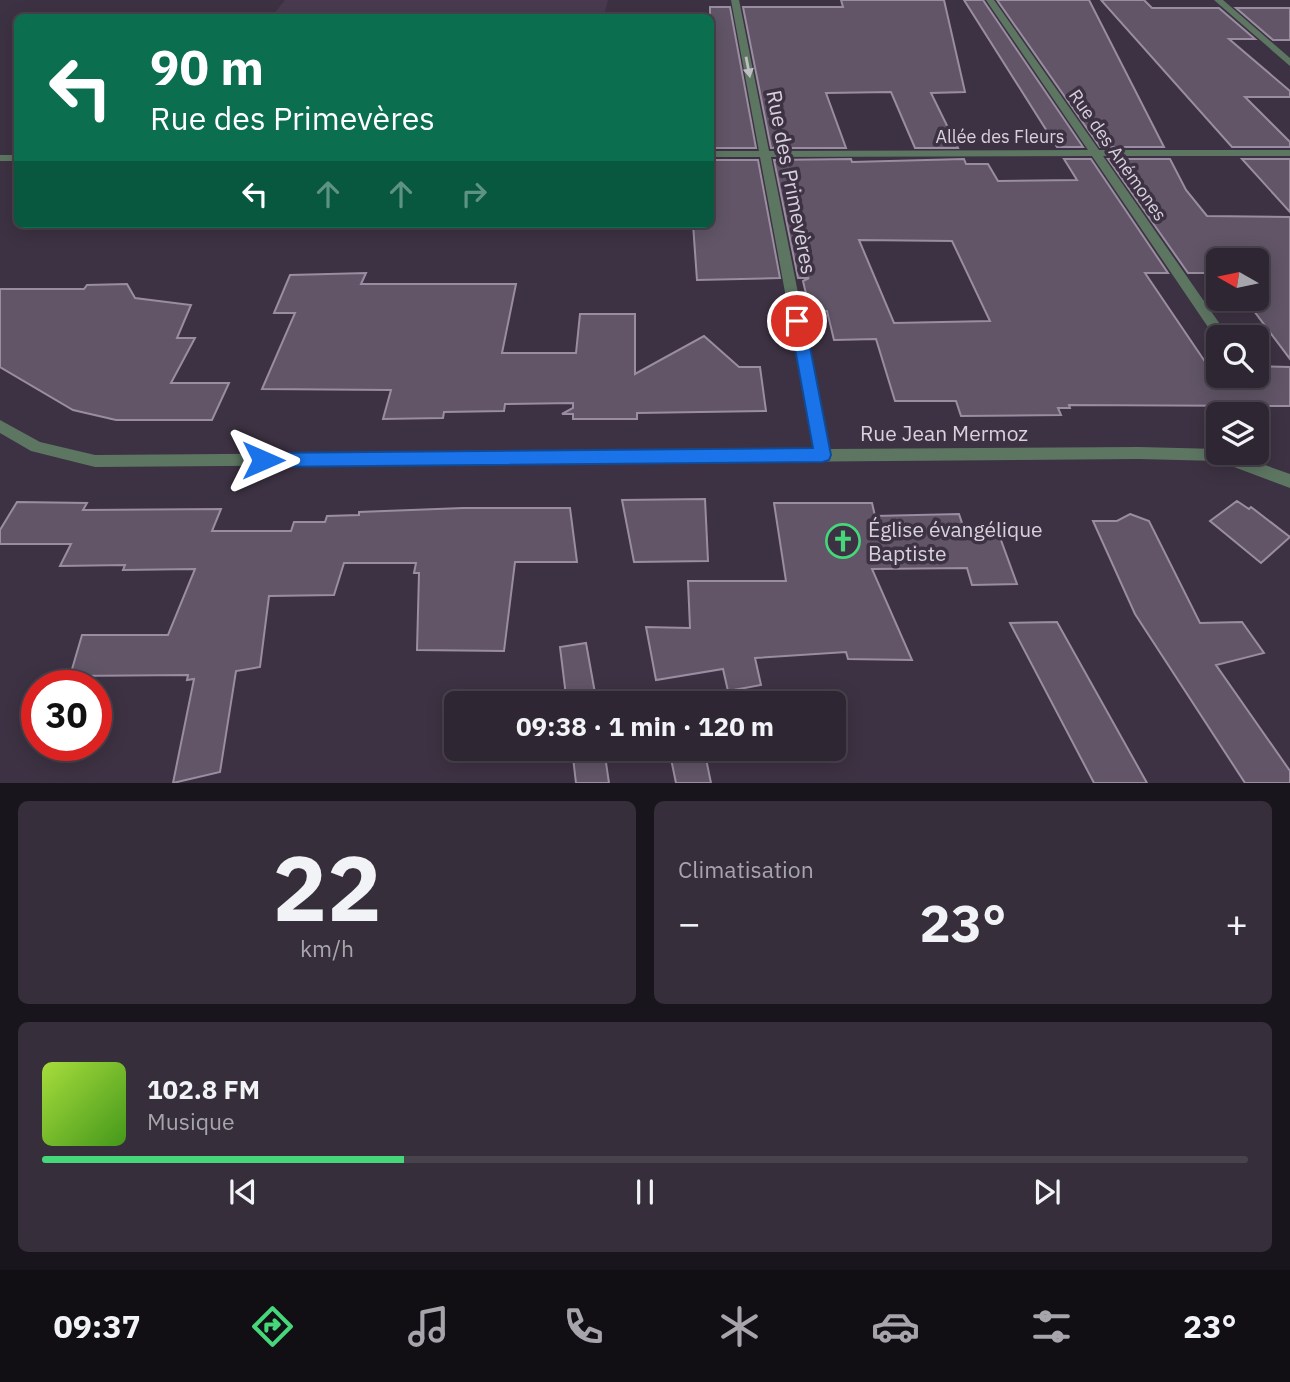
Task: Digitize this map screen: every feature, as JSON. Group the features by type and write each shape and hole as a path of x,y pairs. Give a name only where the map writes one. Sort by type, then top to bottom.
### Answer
{"street":[{"name":"Rue des Primevères","path":"735,0 823,455"},
{"name":"Rue des Anémones","path":"990,0 1214,325"},
{"path":"1218,0 1290,63"},
{"name":"Allée des Fleurs","path":"714,154 1290,153"},
{"name":"Rue Jean Mermoz","path":"0,426 36,447 95,461 1139,453 1218,455 1290,481"}],"shaded area":[{"path":"285,0 608,0 604,14 274,14"}],"building":[{"path":"841,0 944,0 965,92 931,93 958,148 915,148 891,92 826,93 846,148 771,148 743,7 843,7"},
{"path":"964,0 983,0 1083,147 1057,147"},
{"path":"997,0 1089,0 1164,147 1100,147"},
{"path":"1101,0 1144,0 1152,8 1219,8 1255,39 1229,39 1290,91 1290,97 1245,97 1290,142 1290,147 1232,147"},
{"path":"710,7 730,7 756,148 714,148 714,14 710,14"},
{"path":"1236,8 1290,8 1290,40 1273,40"},
{"path":"851,159 852,162 964,159 966,164 988,164 998,181 1077,180 1064,159 1091,159 1168,273 1145,273 1206,363 1206,388 1269,388 1269,366 1290,367 1290,406 1269,406 1269,402 1206,402 1206,406 1069,405 1070,408 1058,408 1061,415 961,416 956,401 895,401 876,339 834,340 827,311 810,311 803,281 809,278 798,278 774,160","holes":["859,240 952,241 990,321 894,323"]},
{"path":"1108,159 1170,159 1186,190 1207,216 1290,217 1290,359 1269,331 1269,325 1264,325 1255,312 1269,312 1269,248 1206,248 1206,273 1188,273"},
{"path":"1242,159 1290,159 1290,212"},
{"path":"714,160 758,160 780,278 697,280 693,228 714,228"},
{"path":"366,273 361,284 516,284 502,353 576,353 580,314 635,314 635,374 704,336 739,367 760,367 766,411 637,413 637,419 573,419 573,414 562,414 573,408 573,403 505,404 504,411 444,412 443,418 383,419 391,390 262,389 295,313 274,313 290,275"},
{"path":"127,284 135,298 191,305 177,338 195,338 171,383 229,383 212,420 116,420 73,410 0,367 0,289 84,289 87,285"},
{"path":"705,499 708,561 634,562 622,500"},
{"path":"1237,501 1249,509 1251,507 1290,537 1261,563 1210,521"},
{"path":"17,502 87,503 83,510 221,509 212,531 291,531 294,522 325,522 327,516 359,515 359,512 570,508 577,562 515,562 504,651 417,650 419,573 414,573 416,563 344,563 334,595 269,596 260,667 236,671 220,772 173,783 194,679 187,680 188,675 112,676 112,670 72,670 82,635 168,635 195,569 123,570 125,565 60,566 71,544 0,544 0,530"},
{"path":"774,503 872,503 875,516 959,514 965,532 998,532 1017,584 972,585 967,568 872,569 912,660 848,659 846,652 755,658 761,685 728,691 723,669 656,680 646,627 690,628 688,581 786,581"},
{"path":"1130,514 1149,521 1200,623 1242,622 1264,653 1216,665 1290,771 1290,783 1245,783 1135,614 1093,521 1117,521"},
{"path":"1057,622 1147,783 1094,783 1010,623"},
{"path":"586,643 595,691 565,691 560,647"},
{"path":"573,761 606,761 609,783 576,783"},
{"path":"671,761 706,761 711,783 676,783"}],"place":[{"name":"Église évangélique Baptiste","path":"843,541"}],"route":[{"path":"263,460 823,455 797,321"}]}
